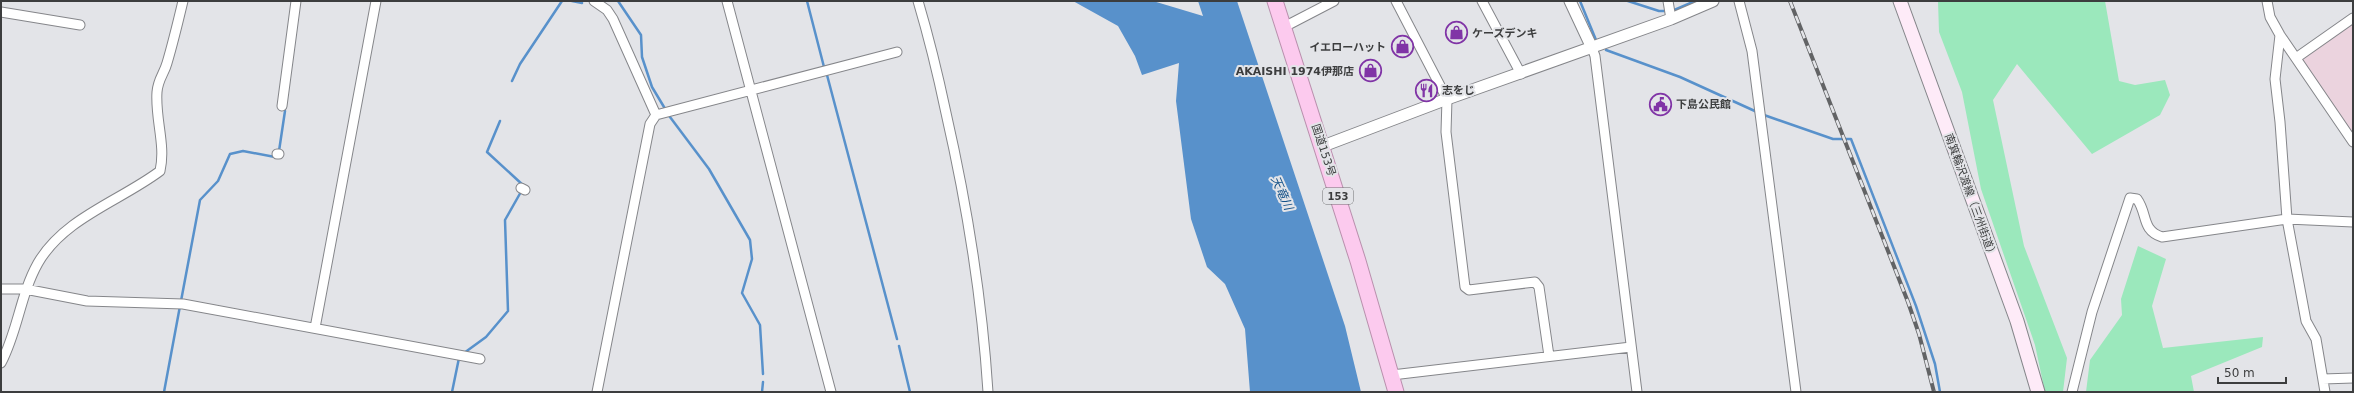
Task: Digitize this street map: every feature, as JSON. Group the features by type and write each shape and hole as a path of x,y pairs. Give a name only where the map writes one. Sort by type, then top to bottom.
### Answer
{"highway":[{"name":"国道153号","path":"1274,1 1284,26 1323,146 1396,392"}],"main road":[{"name":"南箕輪沢渡線（三州街道）","path":"1900,1 2017,321 2038,392"}],"street":[{"path":"1,363 15,331 25,289 37,264 60,235 160,171 163,157 157,92 160,77 166,66 173,45 183,1"},
{"path":"282,106 296,1"},
{"path":"315,328 376,1"},
{"path":"594,1 607,10 613,19 662,113"},
{"path":"727,1 830,392"},
{"path":"918,1 942,94 969,223 985,342 988,392"},
{"path":"1284,26 1334,1"},
{"path":"1396,1 1447,99 1446,132 1465,287 1469,290 1535,282 1539,287 1549,356"},
{"path":"1482,1 1520,74"},
{"path":"1570,1 1595,56 1637,392"},
{"path":"1323,146 1447,99 1592,48 1670,10 1713,1"},
{"path":"1739,1 1752,51 1796,392"},
{"path":"2267,1 2270,17 2280,35 2353,142"},
{"path":"1,12 80,25"},
{"path":"2296,58 2353,18"},
{"path":"2280,35 2275,79 2288,219 2306,321 2316,339 2325,392"},
{"path":"597,392 650,124 662,113 897,52"},
{"path":"2072,392 2092,312 2130,198 2137,199 2141,205 2146,224 2152,234 2162,237 2288,219 2353,222"},
{"path":"1,289 25,289 87,301 181,303 480,359"},
{"path":"1392,375 1631,346"},
{"path":"2323,379 2353,378"}],"shaded area":[{"path":"2353,24 2353,135 2302,59"}],"green space":[{"path":"1938,1 2105,1 2119,81 2135,85 2165,80 2170,95 2160,115 2092,154 2017,64 1993,100 2024,246 2067,358 2063,392 2045,392 2035,345 1981,189 1962,92 1939,32"},
{"path":"2138,246 2166,259 2152,306 2163,348 2263,337 2262,347 2191,376 2194,392 2086,392 2090,360 2122,315 2121,299"}],"water":[{"name":"天竜川","path":"1073,1 1153,1 1203,16 1198,1 1237,1 1345,326 1361,392 1250,392 1245,329 1225,284 1207,267 1191,219 1176,101 1179,63 1142,75 1135,56 1118,26"}],"waterway":[{"path":"512,81 520,64 562,1"},
{"path":"572,1 582,3"},
{"path":"618,1 641,35 642,57 652,87 670,117 709,169 750,240 752,259 742,293 760,325 763,374"},
{"path":"807,1 824,67"},
{"path":"1580,1 1596,40"},
{"path":"1628,1 1659,11 1667,11"},
{"path":"1672,11 1695,1"},
{"path":"1606,50 1680,77 1757,112"},
{"path":"827,75 897,339"},
{"path":"279,151 285,111"},
{"path":"1764,115 1833,139 1851,139 1916,306 1935,364 1940,392"},
{"path":"500,121 487,152 524,186"},
{"path":"181,301 200,200 218,181 230,154 243,151 275,157"},
{"path":"464,353 486,337 508,311 505,220 522,190"},
{"path":"164,392 180,306"},
{"path":"899,346 910,392"},
{"path":"452,392 459,358"},
{"path":"762,392 763,382"}],"railway":[{"path":"1790,1 1908,302 1919,334 1934,392"}],"place":[{"name":"ケーズデンキ","path":"1456,33"},
{"name":"イエローハット","path":"1402,47"},
{"name":"AKAISHI 1974伊那店","path":"1370,71"},
{"name":"志をじ","path":"1426,90"},
{"name":"下島公民館","path":"1661,104"}]}
